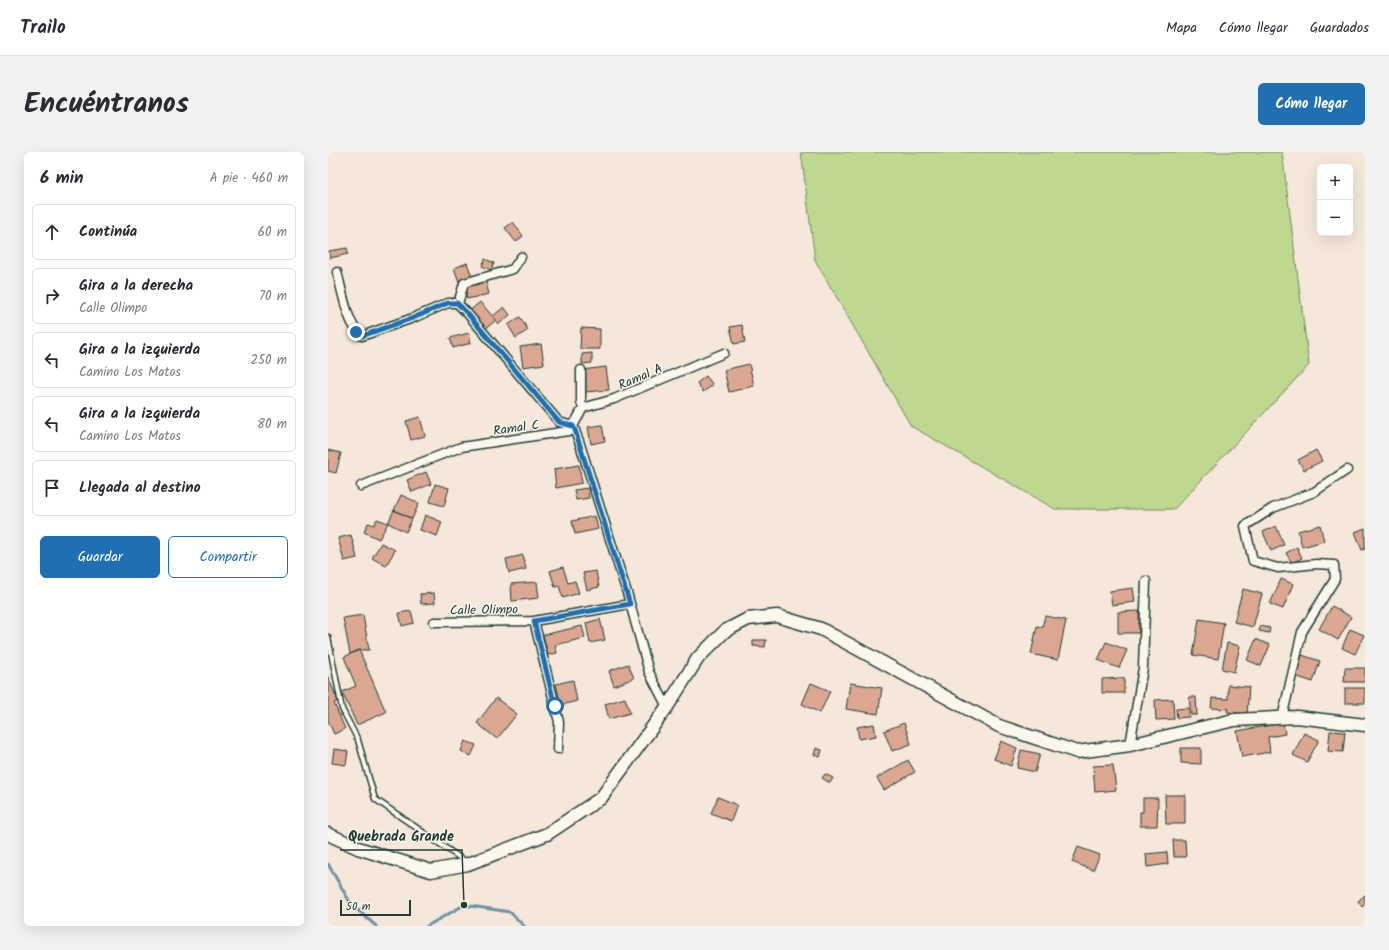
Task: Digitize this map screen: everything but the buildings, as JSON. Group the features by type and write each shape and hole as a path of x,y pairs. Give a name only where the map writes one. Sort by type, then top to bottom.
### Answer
{"street":[{"path":"458,304 464,283 513,269 521,257"},
{"path":"337,272 350,321 356,332 362,336 413,318 448,303 458,304 559,422 574,428"},
{"name":"Ramal A","path":"583,408 614,399 724,353"},
{"path":"581,370 581,402 583,408 574,428 630,604 649,672 667,707"},
{"name":"Ramal C","path":"361,486 461,447 574,428"},
{"path":"1282,718 1302,632 1335,579 1334,565 1316,564 1278,568 1253,562 1245,526 1273,508 1314,492 1347,470"},
{"path":"1130,745 1143,668 1146,581"},
{"name":"Calle Olimpo","path":"434,622 534,621 630,604"},
{"path":"328,834 348,844 430,872 468,864 548,834 601,798 667,707 698,658 725,631 748,619 777,616 821,629 999,726 1077,752 1130,745 1234,720 1297,717 1365,725"},
{"path":"534,621 559,722 558,749"}],"lane":[{"path":"328,637 342,709 358,740 375,799 468,864"}],"green space":[{"path":"801,152 1282,152 1309,365 1174,509 1055,509 911,426 815,260"}],"waterway":[{"path":"328,864 351,904 376,926"},
{"path":"427,926 464,905 510,912 524,926"}],"place":[{"name":"Quebrada Grande","path":"464,905"}],"route":[{"path":"356,332 362,336 413,318 448,303 457,303 559,422 573,426 630,604 534,621 555,706"}]}
